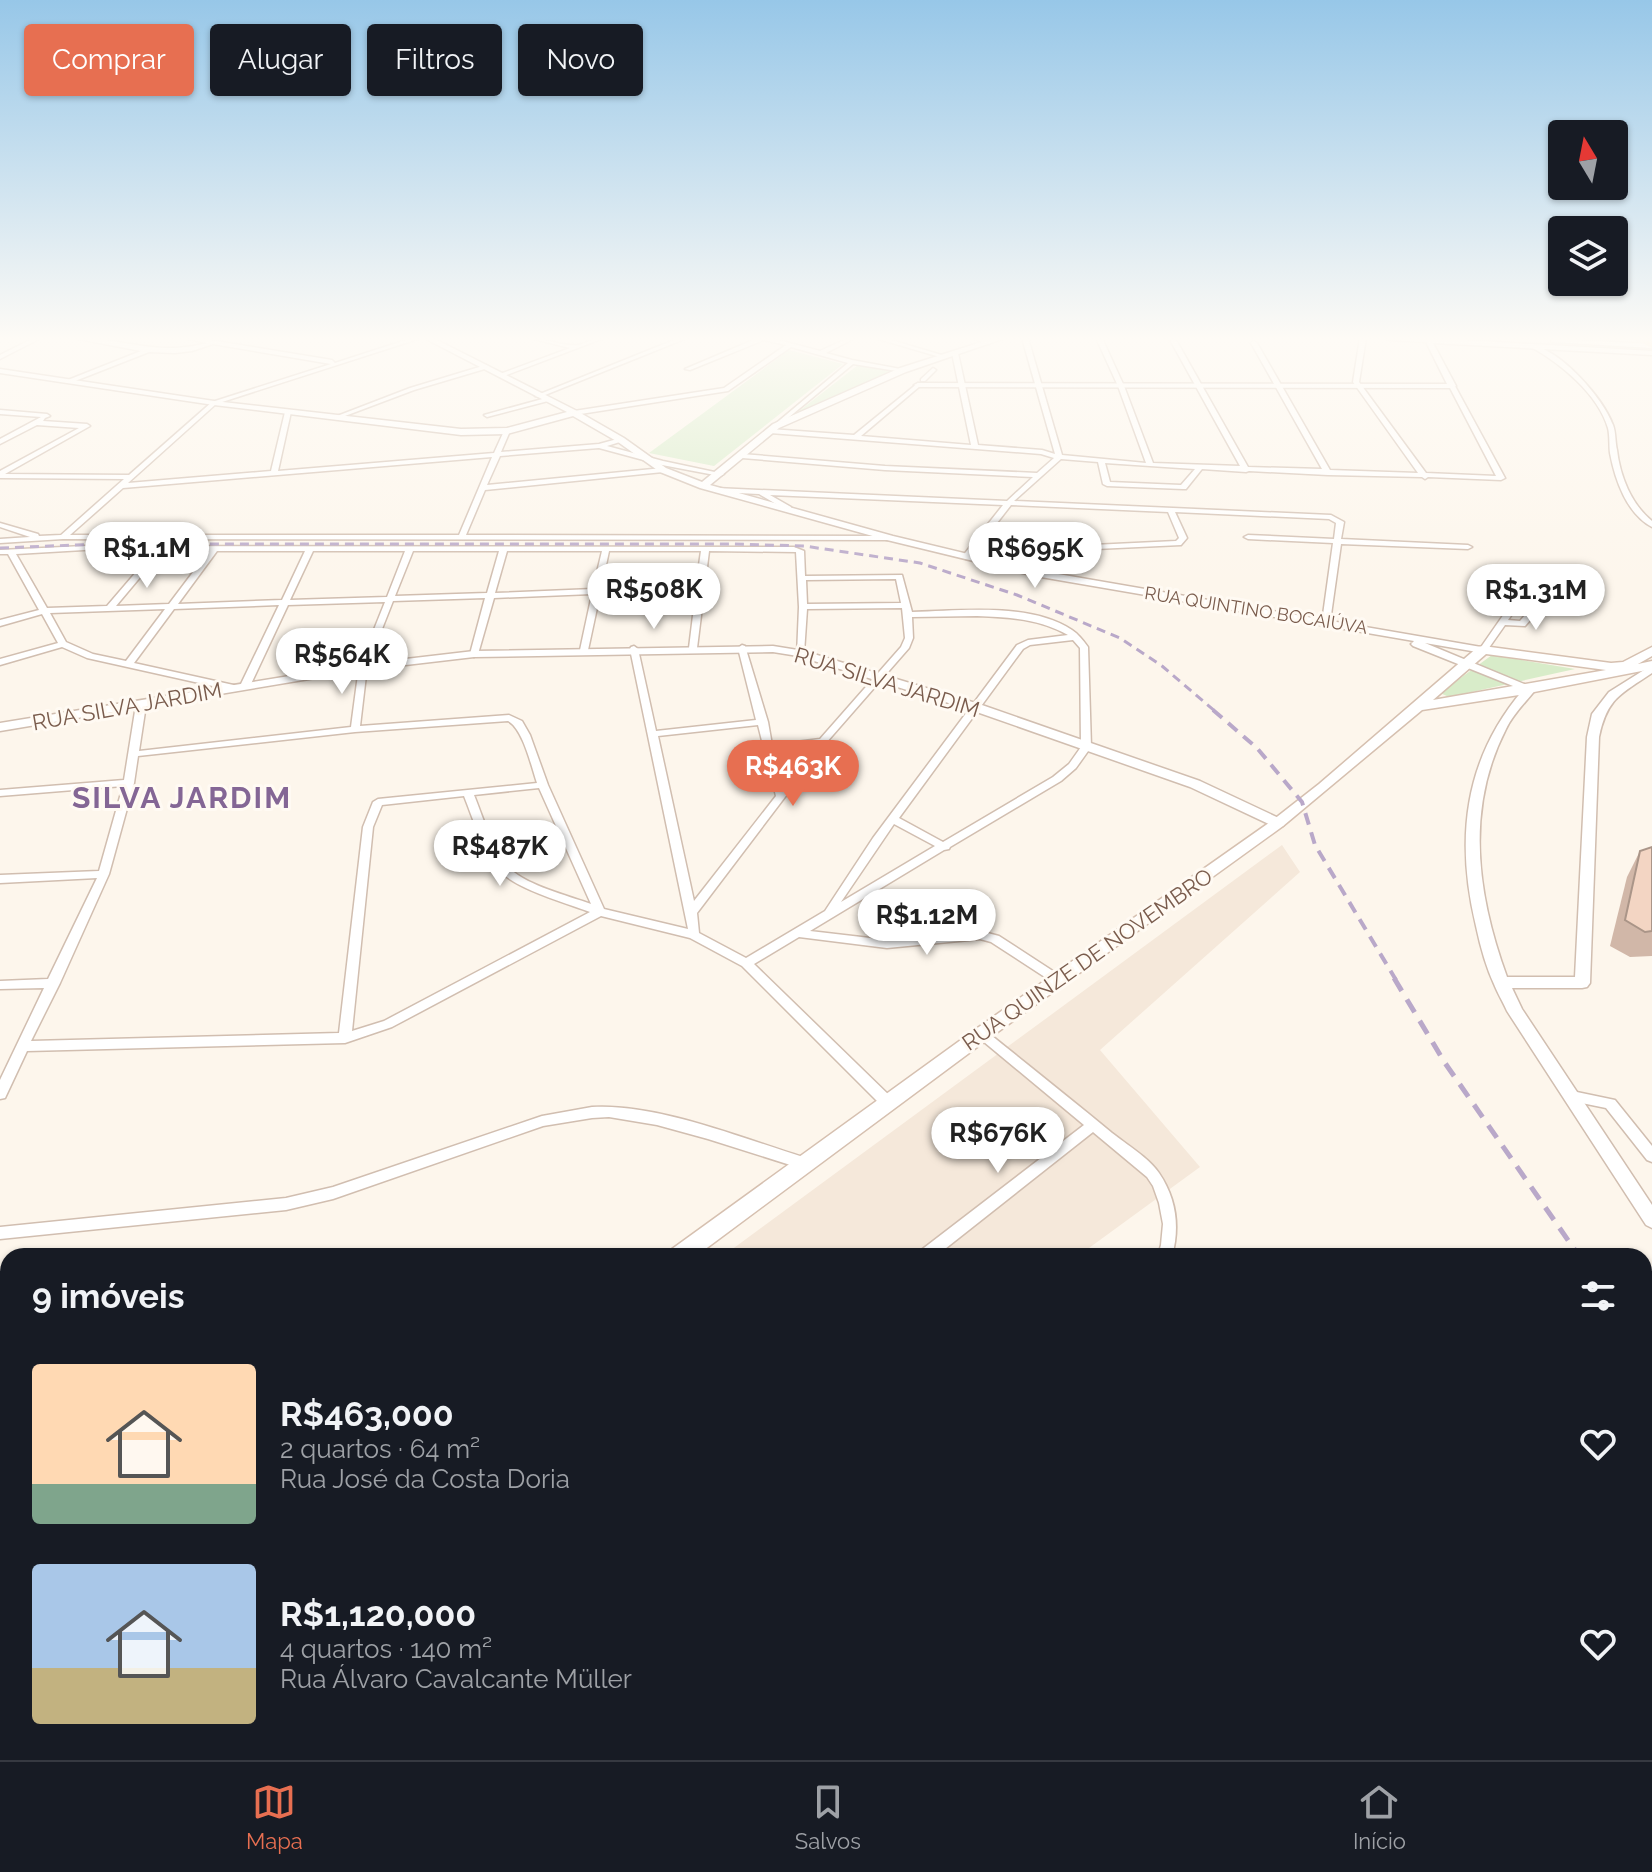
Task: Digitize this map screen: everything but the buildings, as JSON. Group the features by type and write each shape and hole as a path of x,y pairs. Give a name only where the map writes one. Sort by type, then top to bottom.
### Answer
{"main road":[{"name":"RUA QUINTINO BOCAIÚVA","path":"1483,650 1572,663 1630,667"},
{"name":"RUA QUINZE DE NOVEMBRO","path":"691,1248 982,1034 1278,823 1483,650"},
{"path":"1630,667 1652,651"},
{"path":"1567,682 1583,672 1572,663"},
{"path":"1417,706 1530,689 1630,667 1652,666"}],"street":[{"path":"0,442 41,420"},
{"path":"63,537 194,420"},
{"path":"274,472 286,420"},
{"path":"354,420 461,432 507,431 547,420"},
{"name":"RUA QUINTINO BOCAIÚVA","path":"586,420 663,470 703,486 890,538 1035,573 1381,630 1483,650"},
{"path":"703,486 782,420"},
{"path":"773,428 791,420"},
{"path":"856,437 876,420"},
{"path":"969,420 975,446"},
{"path":"1049,420 1059,457"},
{"path":"1133,420 1150,465"},
{"path":"1218,420 1246,470"},
{"path":"1298,420 1328,473"},
{"path":"1383,420 1425,477"},
{"path":"773,428 1042,452 1101,462 1425,477 1492,479 1501,476 1470,420"},
{"path":"1608,420 1621,483 1642,517 1652,525"},
{"path":"0,475 87,426 37,423"},
{"path":"462,536 507,431"},
{"path":"120,486 599,446 621,440"},
{"path":"599,446 720,474"},
{"path":"742,456 885,468 1035,475"},
{"path":"966,557 1010,501 1035,475 1059,457"},
{"path":"1101,462 1107,484 1143,487 1183,487 1199,468"},
{"path":"483,488 663,470"},
{"path":"0,475 129,477"},
{"path":"1143,487 1145,508"},
{"path":"715,490 1331,517 1340,522 1340,541 1326,622"},
{"path":"760,491 788,509"},
{"path":"1075,548 1178,543 1183,538 1170,509"},
{"path":"832,539 837,524"},
{"path":"0,525 43,538"},
{"path":"0,541 63,537 890,538"},
{"path":"1248,537 1468,547"},
{"path":"693,648 705,548"},
{"path":"0,552 705,548 800,551 803,578 800,653"},
{"path":"109,609 160,549"},
{"path":"129,664 214,549"},
{"path":"11,552 63,644 90,656 240,687 310,549"},
{"path":"584,650 606,549"},
{"path":"355,729 363,667 409,550"},
{"path":"474,654 503,550"},
{"path":"691,913 823,741 905,648 909,638 901,580 894,576 803,578"},
{"path":"0,623 44,611 171,609 700,588"},
{"path":"1504,622 1522,624 1550,593"},
{"path":"1483,650 1516,603 1537,607"},
{"path":"746,963 1057,779 1073,766 1086,747 1084,647 1076,637 1058,627 1026,616 803,607"},
{"path":"1381,630 1530,689 1501,726 1486,758 1473,827 1472,871 1482,922 1500,982 1515,1011 1652,1220"},
{"path":"828,914 893,819 1023,645 1076,637"},
{"path":"0,662 63,644"},
{"path":"742,648 781,796"},
{"name":"RUA SILVA JARDIM","path":"0,727 363,667 474,654 742,648 800,653 975,707 1195,784 1278,823"},
{"path":"634,649 694,935"},
{"path":"1500,982 1582,983 1593,737 1598,714 1613,694 1652,666"},
{"path":"0,1094 104,874 129,783 141,705"},
{"path":"134,754 355,729 509,718 519,723 525,735 543,785 600,912"},
{"path":"651,734 763,722"},
{"path":"770,748 823,741"},
{"path":"0,793 129,783"},
{"path":"345,1038 368,827 378,802 543,785"},
{"path":"468,793 491,848 504,869 541,891 600,912 694,935 746,963 888,1103"},
{"path":"893,819 945,847"},
{"path":"0,879 104,874"},
{"path":"25,1046 345,1038 388,1024 600,912"},
{"path":"796,933 887,944 980,935 995,939 1058,980"},
{"path":"0,985 54,983"},
{"path":"982,1034 1152,1173 1171,1216 1168,1248"},
{"path":"1572,1096 1610,1104 1652,1156"},
{"path":"0,1233 286,1204 333,1193 542,1121 578,1114 608,1112 649,1118 806,1164"},
{"path":"935,1248 1094,1124"}],"shaded area":[{"path":"1282,845 1300,872 1100,1050 1200,1167 1089,1248 734,1248"}],"green space":[{"path":"694,420 772,420 714,466 649,453"},
{"path":"1492,655 1575,669 1449,697 1440,693"}],"railway":[{"path":"0,548 101,544 804,546 920,563 1017,595 1120,638 1162,666 1216,712"},
{"path":"1213,710 1257,748 1302,802 1315,845 1396,980"},
{"path":"1394,978 1445,1063 1573,1248"}],"district":[{"name":"SILVA JARDIM","path":"182,797"}]}
